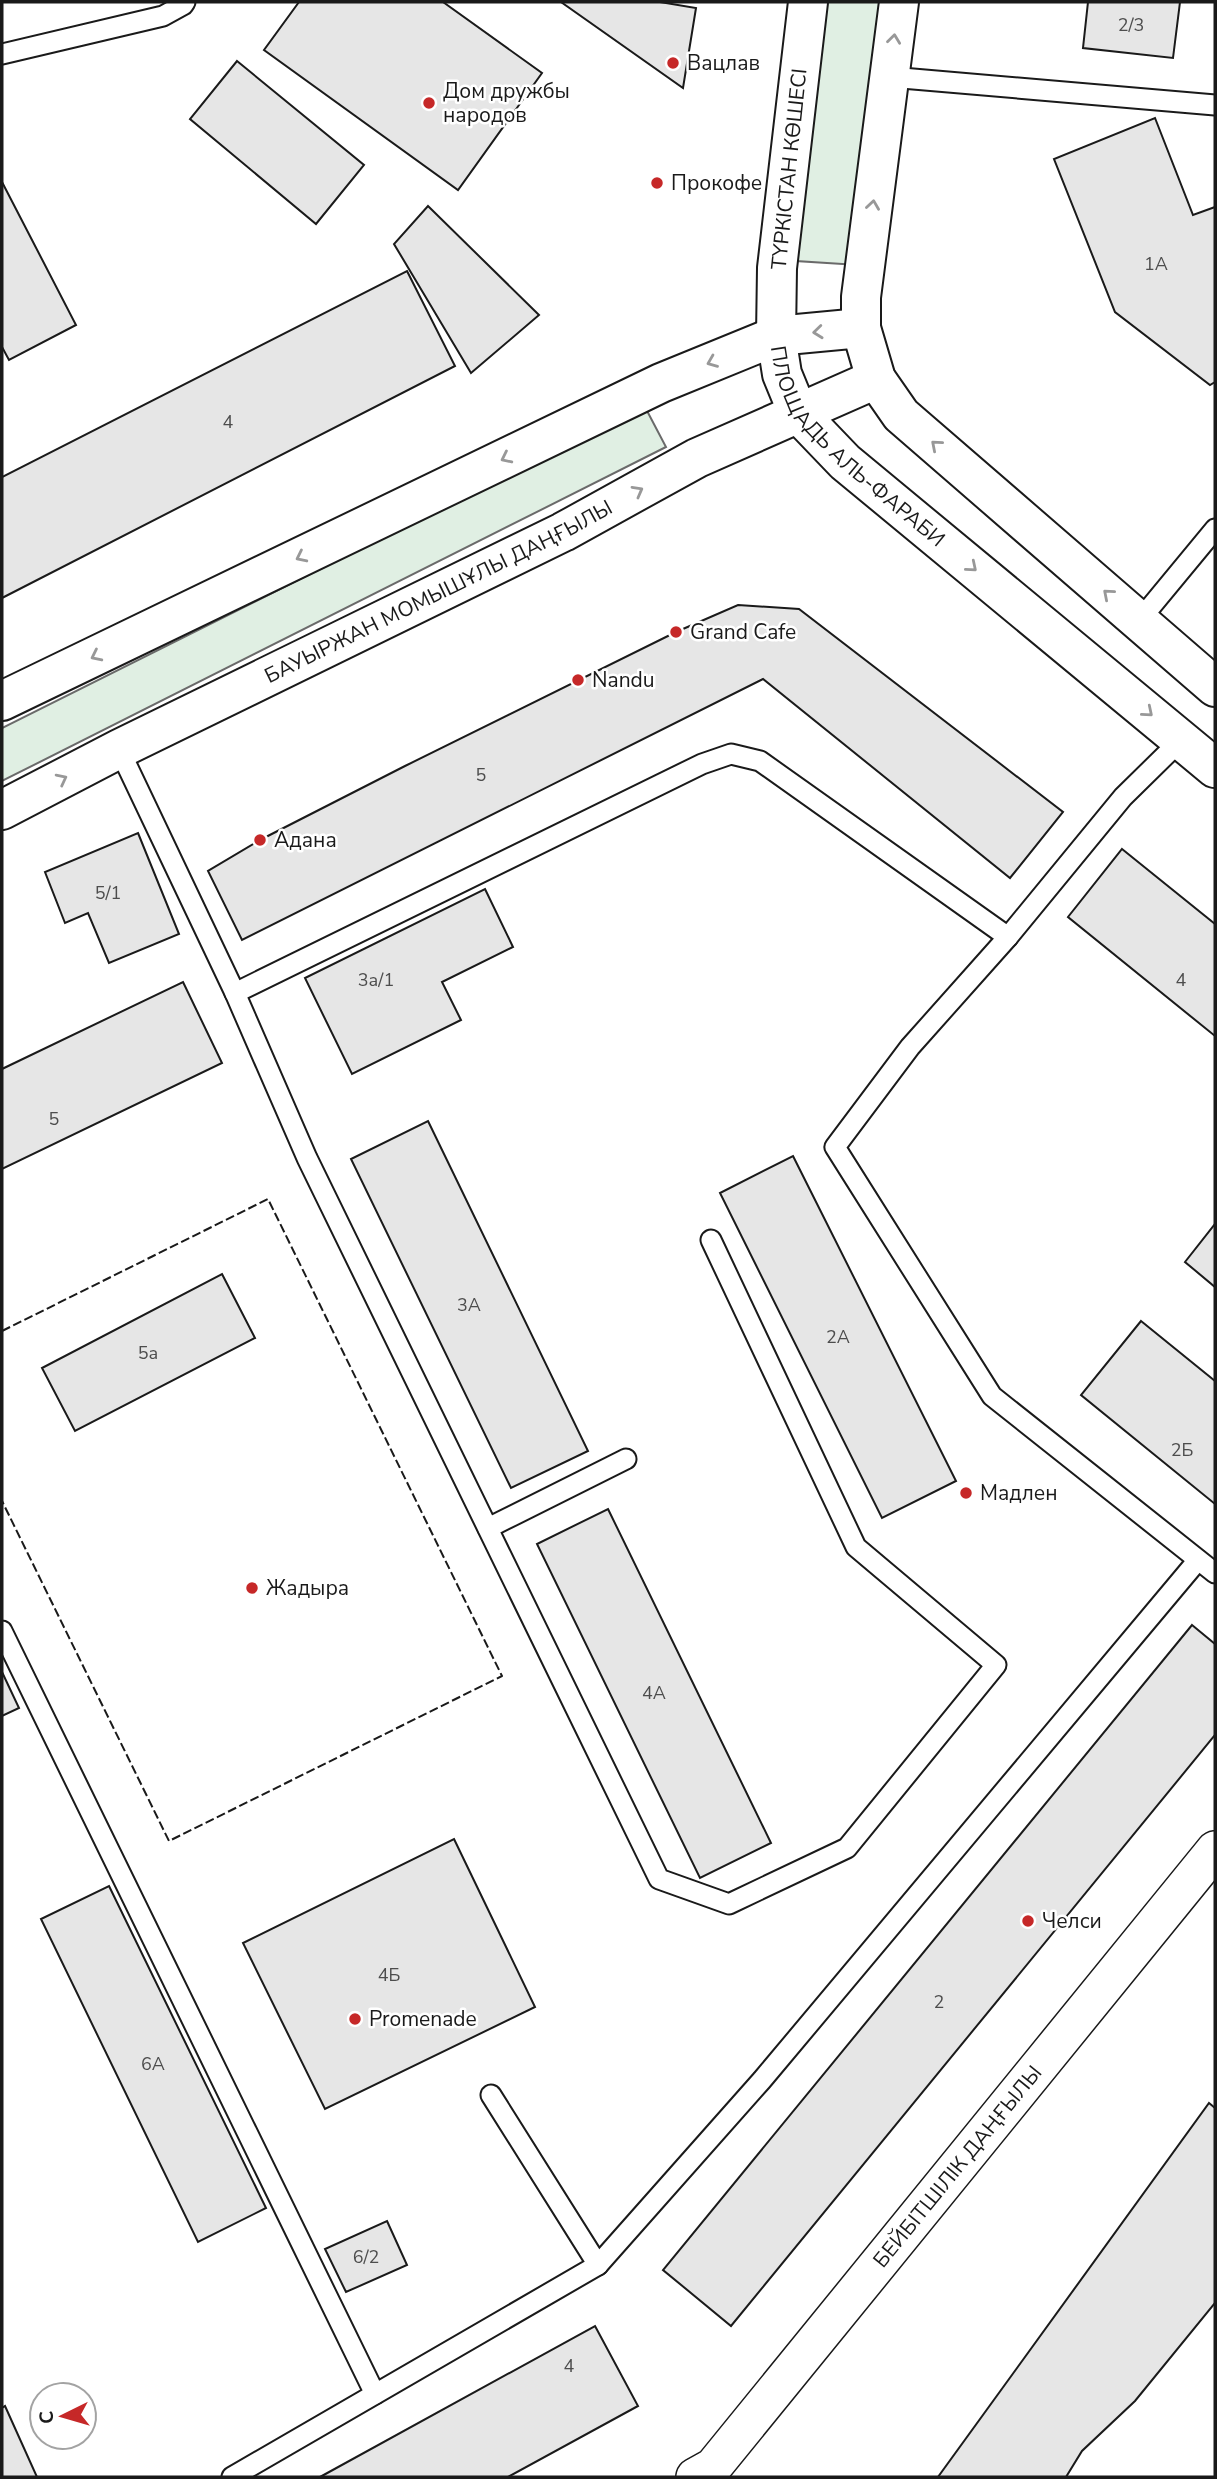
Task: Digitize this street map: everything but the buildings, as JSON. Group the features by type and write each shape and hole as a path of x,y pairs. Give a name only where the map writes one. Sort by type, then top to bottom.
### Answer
{"street":[{"name":"ТҮРКІСТАН КӨШЕСІ","path":"776,336 776,268 808,2"},
{"path":"899,2 864,272 861,328 876,379 901,415 1215,687"},
{"name":"ПЛОЩАДЬ АЛЬ-ФАРАБИ","path":"861,328 776,336 782,374 798,413 845,462 1215,768"},
{"path":"2,701 661,383 776,336"},
{"name":"БАУЫРЖАН МОМЫШҰЛЫ ДАҢҒЫЛЫ","path":"2,810 118,750 563,532 697,458 876,379"},
{"name":"БЕЙБІТШІЛІК ДАҢҒЫЛЫ","path":"695,2477 713,2467 1215,1850"}],"lane":[{"path":"2,54 163,16 185,2"},
{"path":"890,77 1215,105"},
{"path":"1139,621 1215,529"},
{"path":"1181,740 1123,797 1008,937 910,1047 835,1147 992,1396 1215,1573"},
{"path":"118,750 235,993 307,1158 659,1879 729,1903 847,1848 996,1665 856,1547 711,1240"},
{"path":"235,993 702,764 731,754 760,761 1008,937"},
{"path":"488,1528 626,1459"},
{"path":"232,2477 598,2265 762,2080 1198,1560"},
{"path":"2,1631 375,2394"},
{"path":"491,2095 598,2265"}],"green space":[{"path":"824,2 890,2 858,265 796,261"},
{"path":"645,407 666,447 2,781 2,728"}],"fence":[{"path":"2,1331 268,1199 502,1676 169,1841 2,1501"}],"place":[{"name":"Вацлав","path":"673,63"},
{"name":"Дом дружбы народов","path":"429,103"},
{"name":"Прокофе","path":"657,183"},
{"name":"Grand Cafe","path":"676,632"},
{"name":"Nandu","path":"578,680"},
{"name":"Адана","path":"260,840"},
{"name":"Мадлен","path":"966,1493"},
{"name":"Жадыра","path":"252,1588"},
{"name":"Челси","path":"1028,1921"},
{"name":"Promenade","path":"355,2019"}]}
